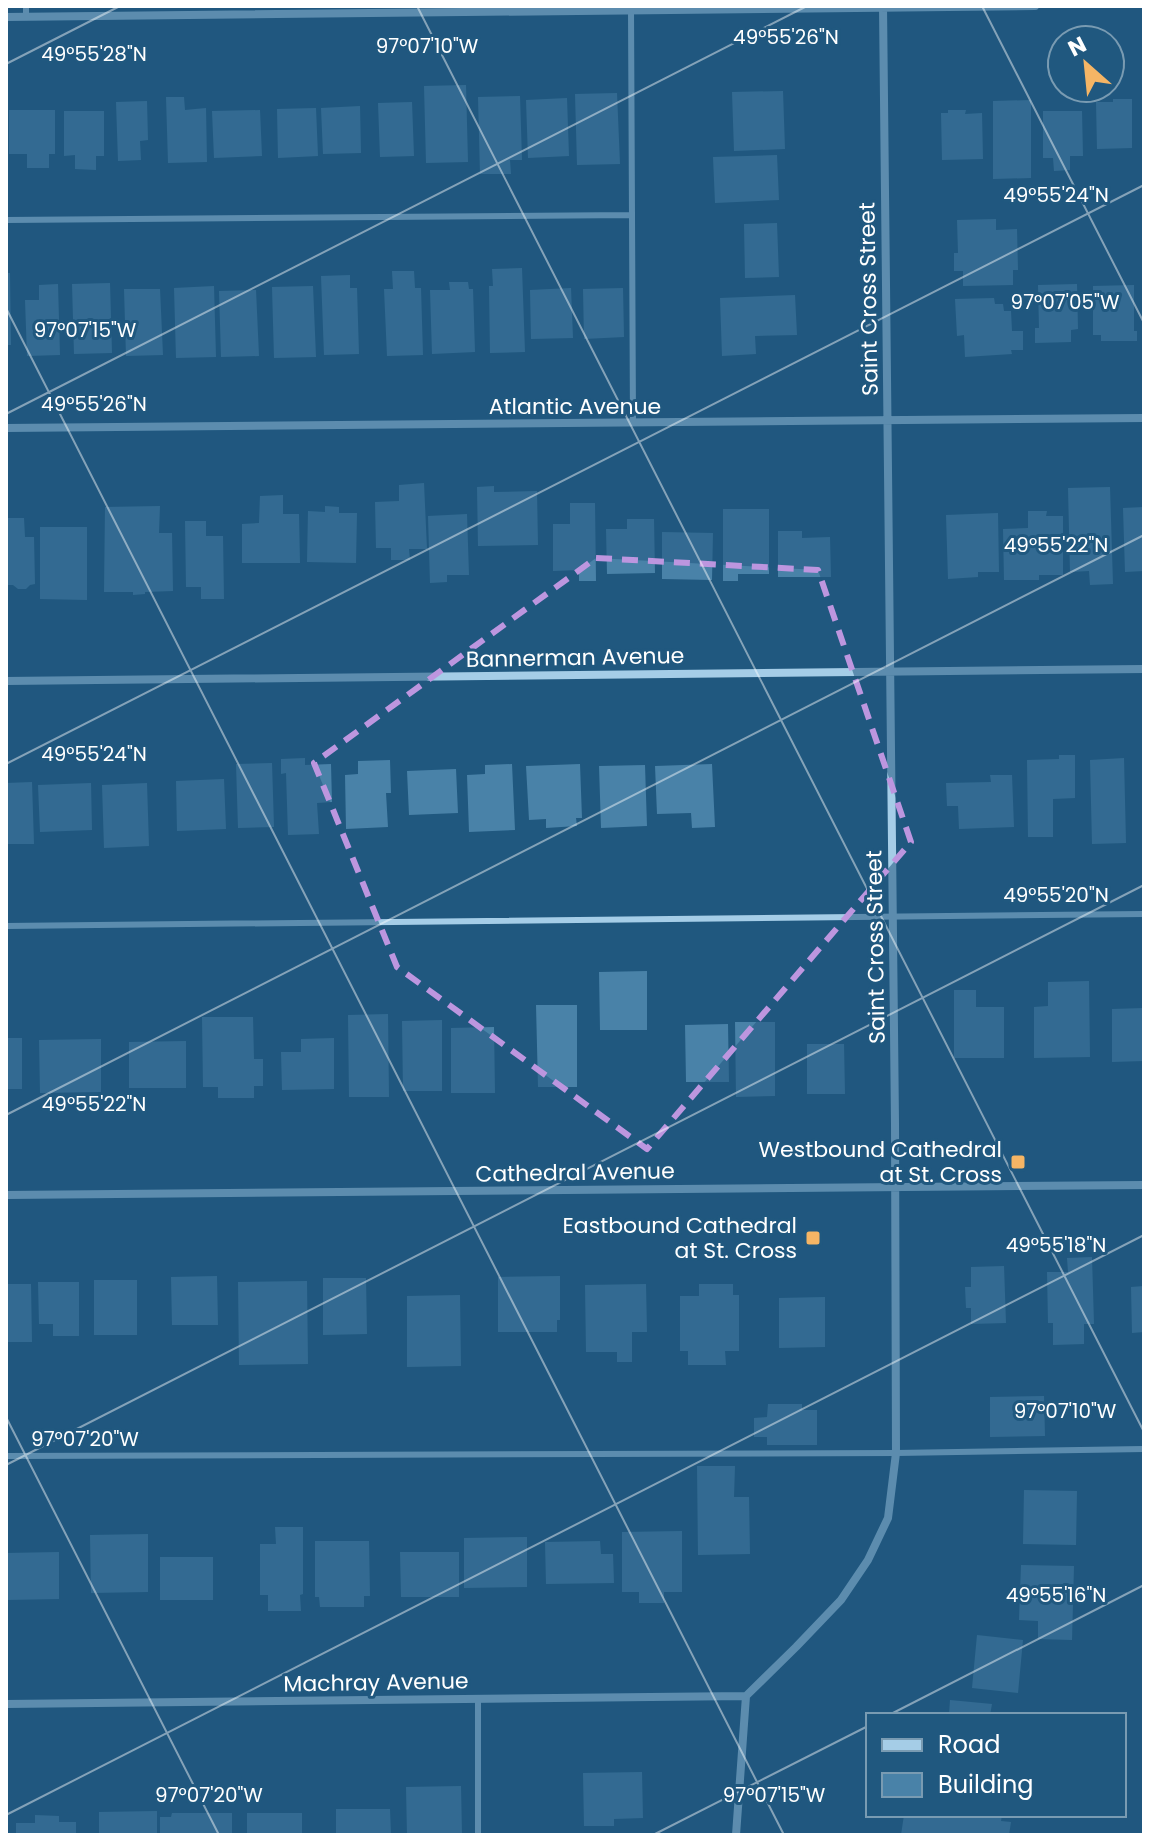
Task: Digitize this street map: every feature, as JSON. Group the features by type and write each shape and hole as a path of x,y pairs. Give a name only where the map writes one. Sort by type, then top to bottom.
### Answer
{"street":[{"path":"6,17 1035,6"},
{"name":"Saint Cross Street","path":"746,1696 841,1600 868,1560 888,1518 896,1453 883,7"},
{"name":"Atlantic Avenue","path":"6,428 1144,418"},
{"name":"Bannerman Avenue","path":"6,681 1144,669"},
{"name":"Cathedral Avenue","path":"6,1195 1144,1185"},
{"path":"736,1835 746,1696"},
{"name":"Machray Avenue","path":"6,1704 746,1696"}],"lane":[{"path":"26,6 26,16"},
{"path":"631,10 633,423"},
{"path":"6,220 632,215"},
{"path":"6,926 1144,914"},
{"path":"6,1456 896,1453 1144,1449"},
{"path":"478,1699 478,1835"}],"highlighted area":[{"path":"596,558 818,570 911,842 647,1149 397,967 314,763"}],"building":[{"path":"466,85 468,162 426,163 424,86"},
{"path":"783,91 785,149 734,151 732,92"},
{"path":"617,93 620,164 577,165 575,94"},
{"path":"520,96 522,160 510,160 511,174 480,174 478,97"},
{"path":"166,97 184,97 185,110 206,108 207,162 168,163"},
{"path":"567,98 569,156 528,158 526,100"},
{"path":"1126,99 1132,99 1132,148 1097,149 1096,104 1126,104"},
{"path":"1031,100 1031,178 993,179 993,101"},
{"path":"147,101 148,140 140,141 141,160 118,161 116,102"},
{"path":"412,102 414,156 380,157 378,103"},
{"path":"360,106 361,153 323,154 321,108"},
{"path":"316,108 318,156 278,158 277,109"},
{"path":"9,110 55,110 55,154 49,154 49,168 27,168 27,154 9,154"},
{"path":"260,110 262,156 214,158 212,111"},
{"path":"948,110 966,110 965,114 982,113 983,159 942,160 941,113 948,113"},
{"path":"64,111 104,111 104,156 96,156 96,170 75,169 75,155 64,156"},
{"path":"1043,111 1082,111 1083,156 1070,156 1070,170 1054,171 1053,158 1043,158"},
{"path":"777,155 779,200 715,203 713,157"},
{"path":"996,219 996,230 1017,229 1018,270 1013,270 1013,285 963,286 963,271 954,271 954,253 958,253 957,220"},
{"path":"777,223 779,277 745,278 744,224"},
{"path":"522,268 525,352 490,353 489,286 493,286 492,269"},
{"path":"392,271 414,271 415,288 421,288 423,355 387,356 384,289 393,289"},
{"path":"6,273 10,273 11,345 6,345"},
{"path":"350,275 350,288 357,288 359,354 324,355 321,276"},
{"path":"449,282 468,282 469,289 473,289 475,352 432,354 430,290 450,290"},
{"path":"110,283 112,353 74,354 72,284"},
{"path":"58,284 60,355 27,356 25,300 39,300 39,285"},
{"path":"1077,284 1078,329 1071,330 1071,342 1035,343 1035,328 1039,328 1038,285"},
{"path":"1134,285 1134,331 1137,331 1137,341 1101,341 1101,335 1093,335 1093,286"},
{"path":"214,286 216,357 176,358 174,288"},
{"path":"313,286 316,357 274,358 272,287"},
{"path":"571,288 573,338 531,339 530,290"},
{"path":"623,288 624,337 584,339 583,289"},
{"path":"124,289 160,289 163,355 126,356"},
{"path":"256,290 259,356 221,357 219,291"},
{"path":"795,295 797,335 755,336 756,354 722,356 720,298"},
{"path":"994,298 995,304 1003,304 1004,311 1011,311 1012,331 1023,331 1023,350 1011,350 1012,354 965,357 964,335 957,336 955,299"},
{"path":"424,483 427,549 409,549 410,560 391,560 391,548 376,548 375,502 399,501 399,485"},
{"path":"494,486 494,492 537,491 538,545 478,546 477,487"},
{"path":"1110,487 1113,584 1090,585 1089,571 1070,572 1068,488"},
{"path":"283,495 283,514 299,514 300,563 242,563 242,524 259,523 260,496"},
{"path":"570,503 595,503 596,581 579,581 579,570 553,571 553,524 570,524"},
{"path":"160,506 159,533 172,533 173,591 133,595 133,592 104,592 105,507"},
{"path":"325,506 339,507 339,513 357,513 356,563 307,562 308,511 325,512"},
{"path":"1144,507 1144,571 1125,572 1123,508"},
{"path":"723,509 769,509 769,574 738,574 738,581 723,581"},
{"path":"1028,511 1047,511 1046,516 1063,516 1063,575 1039,575 1039,580 1004,580 1003,529 1028,528"},
{"path":"998,513 999,572 978,572 978,577 948,579 946,515"},
{"path":"467,514 469,575 447,575 447,582 430,583 428,516"},
{"path":"6,518 24,518 25,537 34,537 35,584 26,589 6,585"},
{"path":"627,519 654,519 655,573 607,574 606,529 627,529"},
{"path":"185,521 206,521 206,536 223,536 224,599 201,599 201,587 186,587"},
{"path":"40,527 87,527 87,600 40,599"},
{"path":"778,531 802,531 802,538 830,537 831,577 778,577"},
{"path":"662,532 713,533 712,580 662,579"},
{"path":"1059,755 1075,755 1075,798 1053,799 1053,837 1028,837 1027,760 1059,759"},
{"path":"305,758 305,765 331,764 332,802 317,803 319,834 288,835 286,773 281,774 281,759"},
{"path":"1124,758 1126,843 1092,844 1090,760"},
{"path":"390,760 391,793 386,793 388,827 346,829 345,775 358,774 358,761"},
{"path":"272,763 274,827 238,828 236,764"},
{"path":"512,764 515,830 469,832 467,775 485,774 485,765"},
{"path":"580,764 582,818 576,818 577,826 546,828 546,819 529,820 526,766"},
{"path":"712,764 715,827 692,828 691,813 657,814 655,766"},
{"path":"645,765 647,826 601,828 599,766"},
{"path":"456,769 458,813 409,815 407,771"},
{"path":"990,775 1012,775 1014,827 959,829 958,806 947,806 946,783 991,782"},
{"path":"224,779 226,829 177,831 176,781"},
{"path":"32,782 34,844 6,844 6,783"},
{"path":"91,783 92,830 40,832 38,785"},
{"path":"147,783 149,846 104,848 102,785"},
{"path":"647,971 647,1030 600,1030 599,972"},
{"path":"1089,981 1090,1057 1034,1058 1034,1007 1048,1006 1048,982"},
{"path":"954,990 976,990 976,1007 1004,1007 1004,1058 954,1058"},
{"path":"536,1005 577,1005 577,1087 538,1087"},
{"path":"1144,1008 1144,1061 1112,1062 1112,1009"},
{"path":"388,1014 389,1097 349,1097 348,1015"},
{"path":"202,1017 253,1017 254,1059 263,1059 263,1086 254,1086 254,1098 218,1098 218,1087 203,1087"},
{"path":"442,1020 442,1091 403,1091 402,1021"},
{"path":"735,1022 775,1022 775,1096 736,1097"},
{"path":"728,1024 729,1082 686,1082 685,1025"},
{"path":"494,1027 495,1093 451,1093 451,1028"},
{"path":"6,1038 22,1038 22,1089 6,1089"},
{"path":"334,1038 334,1089 282,1090 281,1052 301,1052 301,1039"},
{"path":"101,1039 101,1092 40,1093 39,1040"},
{"path":"186,1041 186,1088 129,1088 129,1042"},
{"path":"807,1044 844,1044 845,1094 807,1094"},
{"path":"1092,1257 1094,1324 1084,1324 1084,1344 1053,1345 1053,1323 1048,1323 1047,1272 1068,1272 1067,1258"},
{"path":"1004,1266 1006,1323 971,1324 971,1308 966,1308 965,1287 971,1287 971,1267"},
{"path":"217,1276 218,1325 172,1325 171,1277"},
{"path":"560,1276 557,1332 498,1332 498,1277"},
{"path":"323,1278 366,1278 367,1334 323,1335"},
{"path":"94,1280 137,1280 137,1335 94,1335"},
{"path":"307,1281 308,1364 239,1365 238,1282"},
{"path":"38,1282 79,1282 79,1336 53,1336 53,1324 39,1324"},
{"path":"6,1284 31,1284 32,1342 6,1342"},
{"path":"646,1284 647,1332 632,1332 632,1362 617,1362 617,1352 586,1352 585,1285"},
{"path":"699,1284 733,1284 733,1295 739,1295 739,1351 725,1351 726,1365 688,1365 688,1351 680,1351 680,1296 699,1296"},
{"path":"1144,1286 1144,1332 1132,1333 1131,1287"},
{"path":"460,1295 461,1366 407,1367 407,1296"},
{"path":"825,1297 825,1347 779,1348 779,1298"},
{"path":"1044,1396 1045,1436 990,1437 990,1397"},
{"path":"768,1404 802,1404 802,1410 817,1410 817,1445 767,1445 767,1437 754,1437 754,1418 767,1417"},
{"path":"697,1466 735,1466 734,1497 749,1497 750,1554 698,1555"},
{"path":"1024,1490 1077,1491 1076,1545 1023,1544"},
{"path":"275,1527 303,1527 301,1611 268,1611 268,1595 260,1595 260,1544 276,1544"},
{"path":"682,1531 682,1592 664,1592 664,1603 639,1603 639,1592 622,1592 622,1532"},
{"path":"148,1534 148,1592 91,1593 90,1535"},
{"path":"527,1537 527,1587 464,1588 464,1538"},
{"path":"315,1541 369,1541 370,1596 364,1596 364,1607 320,1607 319,1597 315,1597"},
{"path":"600,1541 601,1554 613,1554 614,1583 546,1584 545,1542"},
{"path":"59,1552 59,1599 6,1600 6,1553"},
{"path":"400,1552 459,1552 459,1597 401,1597"},
{"path":"160,1557 213,1557 213,1600 160,1600"},
{"path":"1021,1565 1074,1566 1072,1640 1038,1639 1038,1621 1019,1620"},
{"path":"977,1635 1023,1640 1018,1693 972,1688"},
{"path":"950,1700 992,1704 990,1713 949,1713"},
{"path":"642,1772 643,1818 614,1819 614,1826 584,1826 583,1773"},
{"path":"461,1786 462,1835 407,1835 406,1787"},
{"path":"336,1809 390,1809 391,1835 336,1835"},
{"path":"157,1811 157,1835 99,1835 99,1812"},
{"path":"172,1813 232,1813 232,1835 160,1835 160,1817 171,1817"},
{"path":"247,1813 302,1813 302,1835 247,1835"},
{"path":"35,1815 59,1816 59,1822 76,1822 76,1835 16,1835 16,1823 35,1823"},
{"path":"904,1817 1002,1817 1001,1821 1011,1822 1009,1835 901,1835"}],"place":[{"name":"Westbound Cathedral at St. Cross","path":"1018,1162"},
{"name":"Eastbound Cathedral at St. Cross","path":"813,1238"}]}
